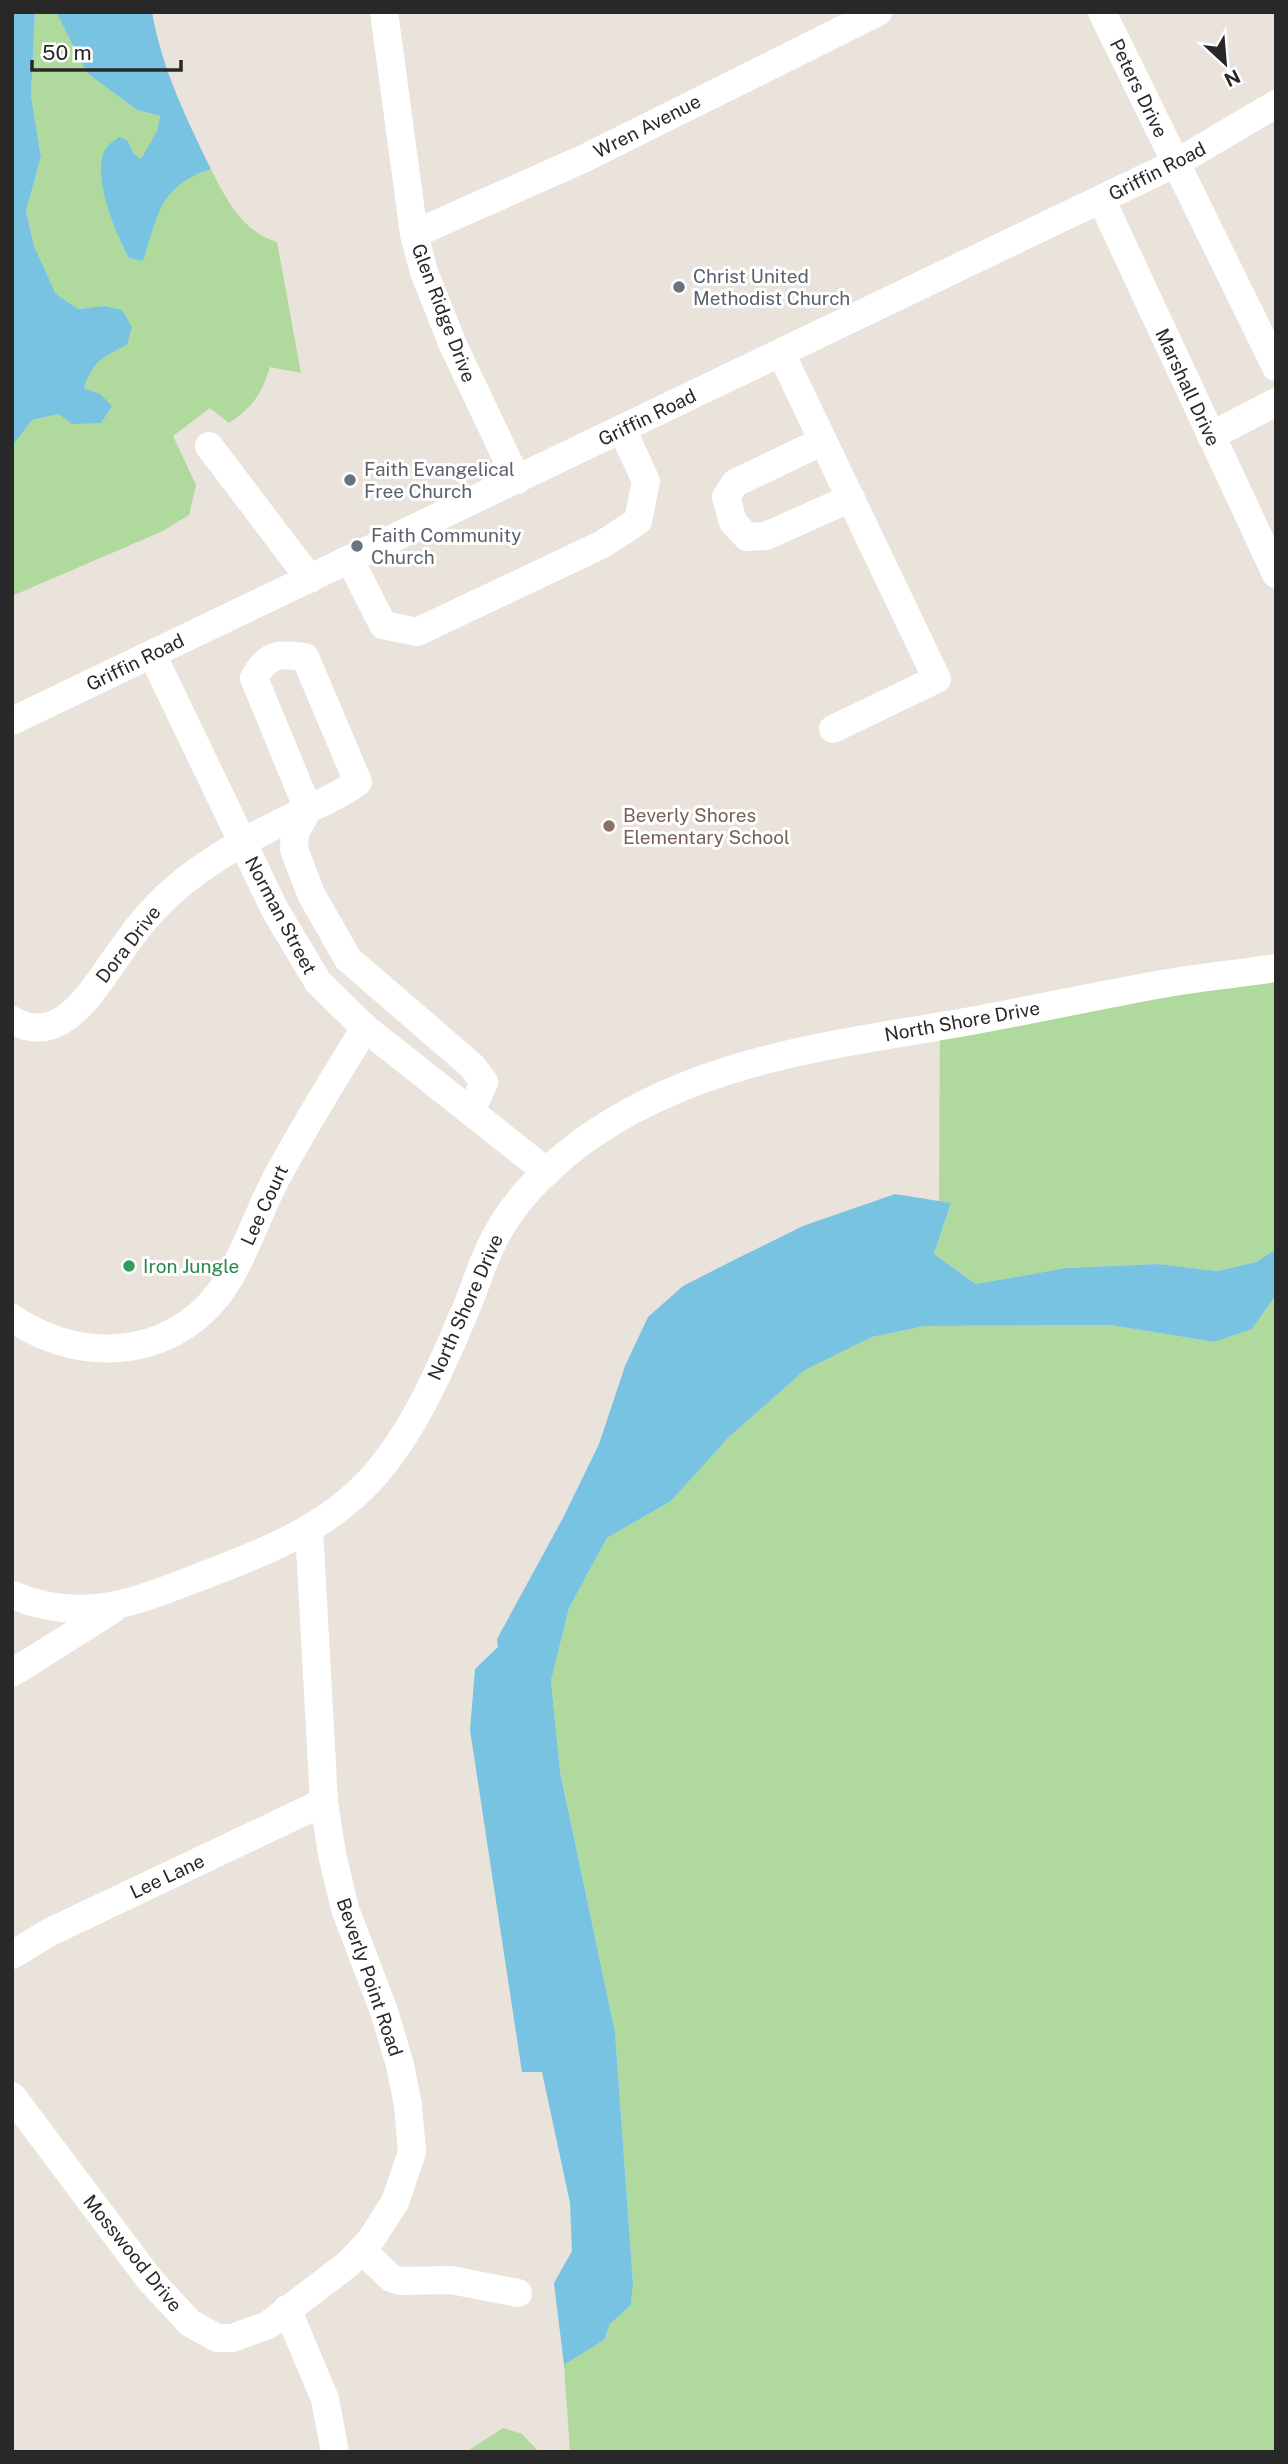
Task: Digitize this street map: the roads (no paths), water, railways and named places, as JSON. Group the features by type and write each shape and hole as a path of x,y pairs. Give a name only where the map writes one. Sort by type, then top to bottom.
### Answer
{"street":[{"name":"Glen Ridge Drive","path":"384,12 414,234 424,272 453,345 517,480"},
{"name":"Wren Avenue","path":"414,234 584,158 877,12"},
{"name":"Peters Drive","path":"1102,12 1276,367"},
{"name":"Griffin Road","path":"12,722 1176,163 1276,104"},
{"name":"Marshall Drive","path":"1101,199 1211,436 1270,546 1276,574"},
{"path":"781,353 937,680 833,729"},
{"path":"1211,436 1276,402"},
{"path":"349,560 383,625 417,632 603,544 638,521 646,484 622,429"},
{"path":"824,441 735,483 726,497 733,522 747,537 766,536 851,498"},
{"path":"209,446 310,579"},
{"name":"Norman Street","path":"152,654 242,842 302,960 318,982 365,1028 547,1172"},
{"name":"Dora Drive","path":"12,1020 33,1028 52,1025 69,1016 86,1000 155,908 178,886 242,842 308,809 358,782 305,657 284,654 263,662 254,678 308,809"},
{"path":"308,809 295,833 295,849 311,894 348,959 472,1066 484,1082 471,1112"},
{"name":"North Shore Drive","path":"12,1595 66,1611 120,1605 146,1598 264,1552 309,1528 357,1493 393,1451 430,1386 498,1231 517,1204 547,1172 615,1120 685,1085 736,1067 803,1050 1167,983 1276,968"},
{"name":"Lee Court","path":"12,1318 54,1342 111,1350 136,1347 159,1339 200,1312 229,1278 285,1162 365,1028"},
{"name":"Beverly Point Road","path":"287,2309 348,2264 362,2250 395,2202 412,2152 408,2105 384,2011 345,1909 332,1854 324,1802 309,1528"},
{"path":"12,1673 120,1605"},
{"name":"Lee Lane","path":"12,1955 62,1926 324,1802"},
{"name":"Mosswood Drive","path":"12,2096 150,2280 190,2323 217,2337 232,2338 268,2325 287,2309"},
{"path":"362,2250 391,2278 400,2281 451,2280 518,2293"},
{"path":"287,2309 325,2399 335,2452"}],"water":[{"path":"12,12 35,12 31,96 41,157 26,211 34,246 56,294 78,309 104,306 122,310 132,327 127,345 95,366 84,388 100,394 112,406 101,423 72,424 59,414 32,420 15,442 12,455"},
{"path":"56,12 152,12 168,73 211,169 180,184 170,194 158,216 143,261 129,258 118,235 103,188 102,159 106,148 119,137 127,140 134,154 141,159 157,131 160,116 137,110 87,73"},
{"path":"895,1194 951,1203 934,1254 976,1284 1066,1268 1159,1264 1217,1271 1256,1262 1276,1249 1276,1295 1252,1329 1214,1342 1111,1325 925,1326 872,1337 805,1370 729,1437 671,1501 607,1538 569,1608 551,1681 560,1771 615,2032 633,2283 631,2305 610,2324 604,2340 564,2365 554,2283 572,2251 570,2203 542,2072 522,2072 470,1730 475,1669 498,1647 497,1639 563,1518 599,1444 625,1366 648,1317 683,1286 736,1259 803,1226"}],"place":[{"name":"Christ United Methodist Church","path":"679,287"},
{"name":"Faith Evangelical Free Church","path":"350,480"},
{"name":"Faith Community Church","path":"357,546"},
{"name":"Beverly Shores Elementary School","path":"609,826"},
{"name":"Iron Jungle","path":"129,1266"}]}
